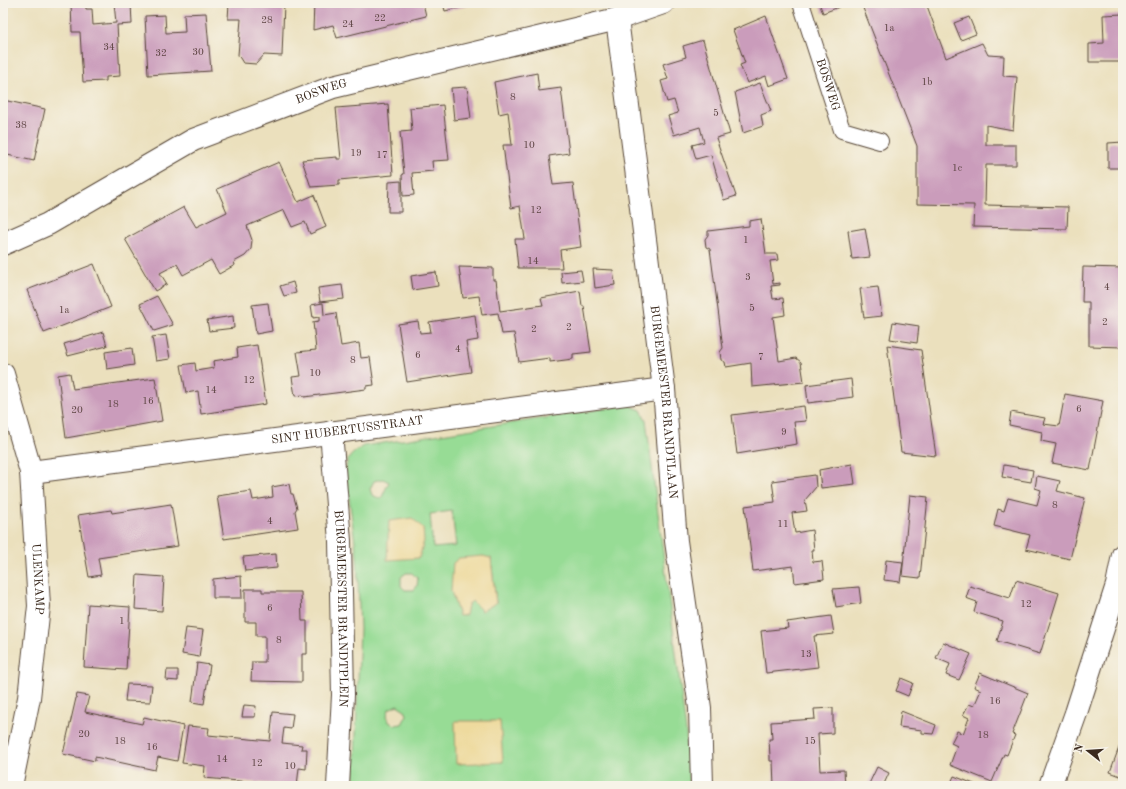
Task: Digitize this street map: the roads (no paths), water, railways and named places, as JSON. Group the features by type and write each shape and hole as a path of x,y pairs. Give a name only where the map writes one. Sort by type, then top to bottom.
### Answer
{"street":[{"name":"BOSWEG","path":"3,244 48,224 193,140 326,90 617,19 663,3"},
{"name":"BURGEMEESTER BRANDTLAAN","path":"617,19 664,389 676,541 700,708 702,786"},
{"name":"ULENKAMP","path":"3,374 31,472 39,606 29,698 11,786"},
{"name":"SINT HUBERTUSSTRAAT","path":"31,472 664,389"},
{"name":"BURGEMEESTER BRANDTPLEIN","path":"331,432 340,541 342,695 338,786"},
{"path":"1050,786 1076,713 1117,585 1123,555"}],"lane":[{"name":"BOSWEG","path":"802,3 842,130 880,141"}]}
